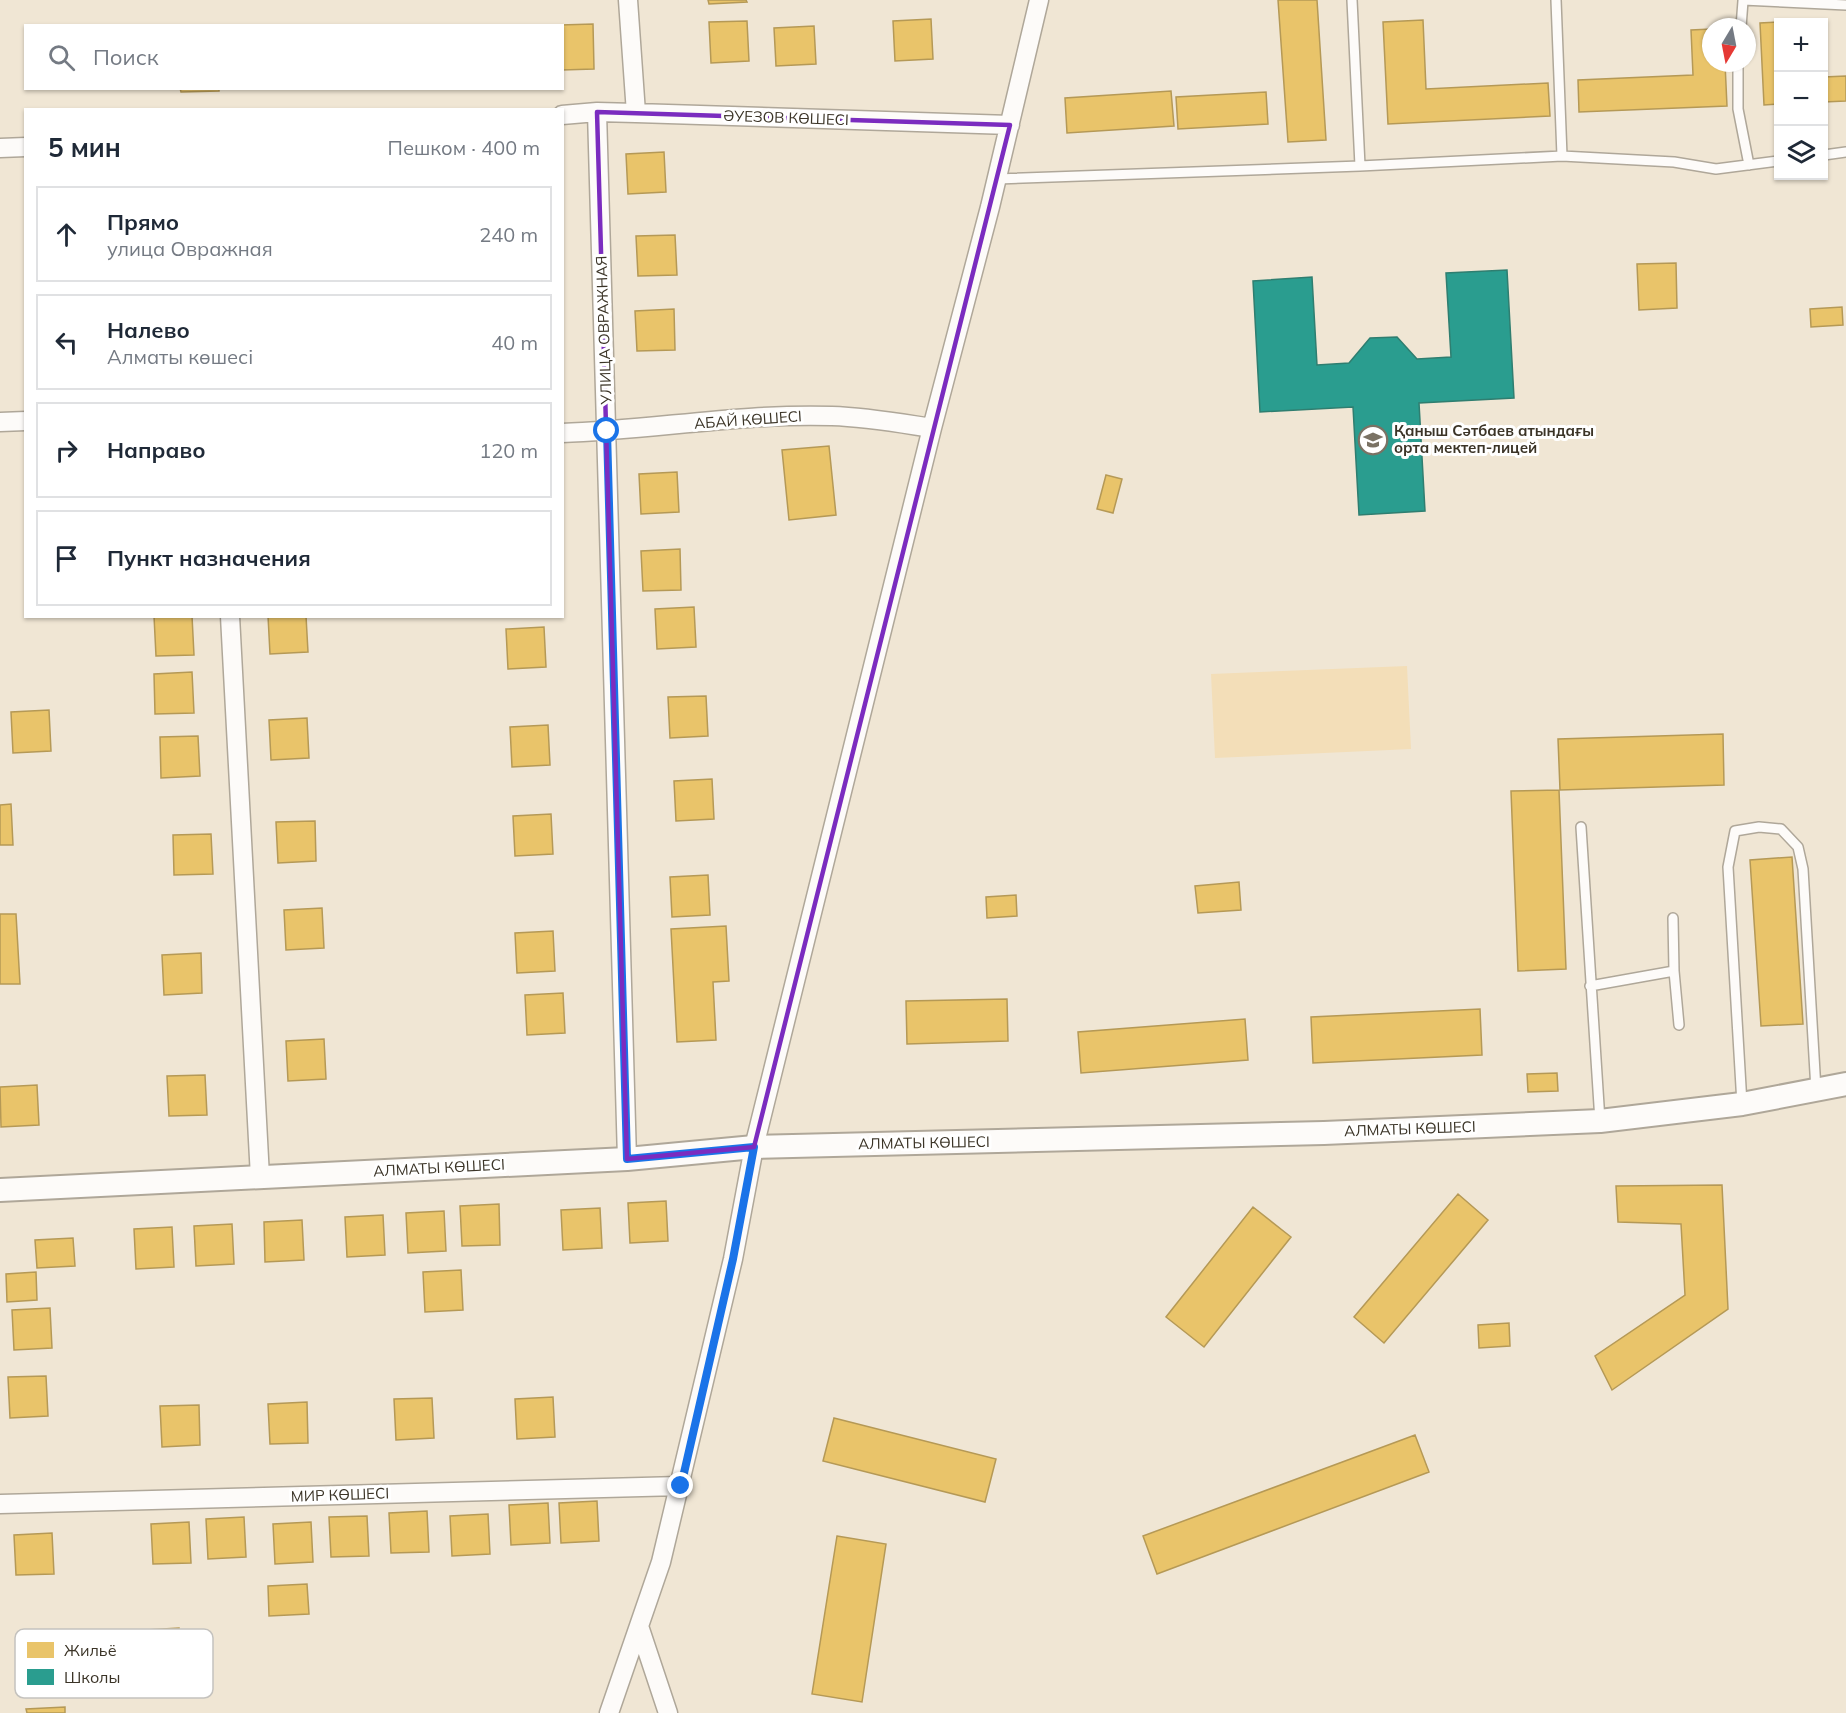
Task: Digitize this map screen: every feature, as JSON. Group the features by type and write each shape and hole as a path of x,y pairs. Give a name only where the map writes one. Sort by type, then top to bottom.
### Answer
{"street":[{"path":"628,0 636,113"},
{"path":"609,1713 661,1562 681,1486 733,1259 754,1147 932,428 1010,125 1039,0"},
{"name":"ӘУЕЗОВ КӨШЕСІ","path":"564,114 597,112 1010,125"},
{"name":"УЛИЦА ОВРАЖНАЯ","path":"597,112 627,1159"},
{"path":"0,148 24,147"},
{"name":"АБАЙ КӨШЕСІ","path":"564,433 759,417 833,416 890,421 932,428"},
{"path":"0,422 24,421"},
{"path":"231,618 260,1177"},
{"name":"АЛМАТЫ КӨШЕСІ","path":"0,1190 627,1159 754,1147 1324,1133 1600,1121 1742,1104 1846,1084"},
{"name":"МИР КӨШЕСІ","path":"0,1504 681,1486"},
{"path":"639,1626 668,1713"}],"lane":[{"path":"1352,0 1360,166"},
{"path":"1556,0 1562,156"},
{"path":"1742,18 1743,1 1846,5"},
{"path":"1738,72 1738,109 1749,165"},
{"path":"1828,154 1846,152"},
{"path":"996,179 1562,156 1674,162 1716,170 1774,162"},
{"path":"1581,827 1600,1121"},
{"path":"1742,1104 1728,867 1735,831 1759,827 1781,830 1798,847 1803,869 1816,1090"},
{"path":"1673,918 1674,971 1679,1025"},
{"path":"1590,986 1674,971"}],"highlighted area":[{"path":"597,112 1010,125 754,1147 627,1159"}],"shaded area":[{"path":"1407,666 1411,749 1215,758 1211,674"}],"building: Жильё":[{"path":"708,0 746,0 747,2 709,4"},
{"path":"1278,0 1317,0 1326,140 1288,142"},
{"path":"931,19 933,59 895,61 893,21"},
{"path":"1423,20 1426,89 1548,83 1550,116 1388,124 1383,22"},
{"path":"747,21 749,61 711,63 709,22"},
{"path":"1774,22 1774,104 1764,105 1760,23"},
{"path":"593,24 594,69 564,70 564,25"},
{"path":"814,26 816,64 776,66 774,28"},
{"path":"1702,29 1702,72 1725,72 1727,106 1579,112 1578,80 1693,75 1691,30"},
{"path":"1846,76 1846,101 1828,102 1828,77"},
{"path":"180,90 219,90 219,91 181,92"},
{"path":"1171,91 1174,126 1067,133 1065,98"},
{"path":"1266,92 1268,124 1178,129 1176,97"},
{"path":"664,152 666,192 628,194 626,154"},
{"path":"675,235 677,275 638,276 636,236"},
{"path":"1676,263 1677,308 1639,310 1637,264"},
{"path":"1842,307 1843,325 1811,327 1810,309"},
{"path":"674,309 675,350 637,351 635,311"},
{"path":"829,446 836,515 789,520 782,450"},
{"path":"677,472 679,512 641,514 639,474"},
{"path":"1106,475 1122,479 1113,513 1097,509"},
{"path":"680,549 681,590 643,591 641,551"},
{"path":"694,607 696,647 657,649 655,609"},
{"path":"154,618 192,618 194,655 156,656"},
{"path":"268,618 306,618 308,652 270,654"},
{"path":"544,627 546,667 508,669 506,629"},
{"path":"192,672 194,713 155,714 154,674"},
{"path":"706,696 708,736 670,738 668,697"},
{"path":"49,710 51,751 13,753 11,712"},
{"path":"307,718 309,758 271,760 269,720"},
{"path":"548,725 550,765 512,767 510,727"},
{"path":"1723,734 1724,785 1560,790 1558,739"},
{"path":"198,736 200,776 161,778 160,737"},
{"path":"712,779 714,819 676,821 674,781"},
{"path":"1559,790 1566,969 1518,971 1511,791"},
{"path":"11,804 13,845 0,845 0,805"},
{"path":"551,814 553,854 515,856 513,816"},
{"path":"315,821 316,861 278,863 276,822"},
{"path":"211,834 213,874 174,875 173,835"},
{"path":"1792,857 1803,1024 1761,1026 1750,860"},
{"path":"708,875 710,915 672,917 670,877"},
{"path":"1239,882 1241,910 1198,913 1195,886"},
{"path":"1016,895 1017,916 987,918 986,897"},
{"path":"322,908 324,948 286,950 284,910"},
{"path":"0,914 16,914 20,984 0,984"},
{"path":"726,926 729,981 713,982 716,1040 677,1042 671,929"},
{"path":"553,931 555,971 517,973 515,933"},
{"path":"201,953 202,993 164,995 162,955"},
{"path":"563,993 565,1033 527,1035 525,995"},
{"path":"1007,999 1008,1041 907,1044 906,1001"},
{"path":"1480,1009 1482,1055 1313,1063 1311,1017"},
{"path":"1245,1019 1248,1060 1081,1073 1078,1032"},
{"path":"324,1039 326,1079 288,1081 286,1041"},
{"path":"1557,1073 1558,1091 1528,1092 1527,1074"},
{"path":"205,1075 207,1115 169,1116 167,1076"},
{"path":"37,1085 39,1125 1,1127 0,1087"},
{"path":"1722,1185 1728,1309 1612,1390 1595,1356 1685,1295 1681,1224 1618,1222 1616,1186"},
{"path":"1458,1194 1488,1220 1384,1343 1354,1317"},
{"path":"666,1201 668,1241 630,1243 628,1203"},
{"path":"499,1204 500,1245 462,1246 460,1206"},
{"path":"1253,1207 1291,1237 1204,1347 1166,1317"},
{"path":"600,1208 602,1248 563,1250 561,1210"},
{"path":"444,1211 446,1251 408,1253 406,1213"},
{"path":"383,1215 385,1255 347,1257 345,1217"},
{"path":"302,1220 304,1260 265,1262 264,1222"},
{"path":"232,1224 234,1264 196,1266 194,1226"},
{"path":"172,1227 174,1267 136,1269 134,1229"},
{"path":"73,1238 75,1266 37,1268 35,1240"},
{"path":"461,1270 463,1310 425,1312 423,1272"},
{"path":"36,1272 37,1300 7,1302 6,1274"},
{"path":"50,1308 52,1348 14,1350 12,1310"},
{"path":"1509,1323 1510,1346 1479,1348 1478,1325"},
{"path":"46,1376 48,1416 10,1418 8,1377"},
{"path":"553,1397 555,1437 517,1439 515,1399"},
{"path":"432,1398 434,1438 396,1440 394,1399"},
{"path":"307,1402 308,1443 270,1444 268,1404"},
{"path":"199,1405 200,1445 162,1447 160,1406"},
{"path":"834,1418 996,1459 985,1502 823,1461"},
{"path":"1415,1435 1429,1472 1157,1574 1143,1536"},
{"path":"597,1501 599,1541 561,1543 559,1503"},
{"path":"548,1503 550,1543 511,1545 509,1505"},
{"path":"427,1511 429,1552 391,1553 389,1513"},
{"path":"488,1514 490,1554 452,1556 450,1516"},
{"path":"367,1516 369,1556 331,1557 329,1517"},
{"path":"244,1517 246,1557 208,1559 206,1519"},
{"path":"189,1522 191,1563 153,1564 151,1524"},
{"path":"311,1522 313,1562 275,1564 273,1524"},
{"path":"52,1533 54,1574 16,1575 14,1535"},
{"path":"837,1536 886,1544 862,1702 812,1694"},
{"path":"307,1584 309,1614 269,1616 268,1586"},
{"path":"65,1707 65,1713 27,1713 26,1709"}],"building: Школы":[{"path":"1507,270 1514,398 1419,403 1425,511 1359,515 1353,407 1260,412 1253,281 1312,277 1317,365 1349,363 1370,338 1397,337 1417,359 1451,357 1446,273"}],"place":[{"name":"Қаныш Сәтбаев атындағы орта мектеп-лицей","path":"1373,440"}],"route":[{"path":"607,431 627,1159 754,1147 733,1259 681,1486"}]}
